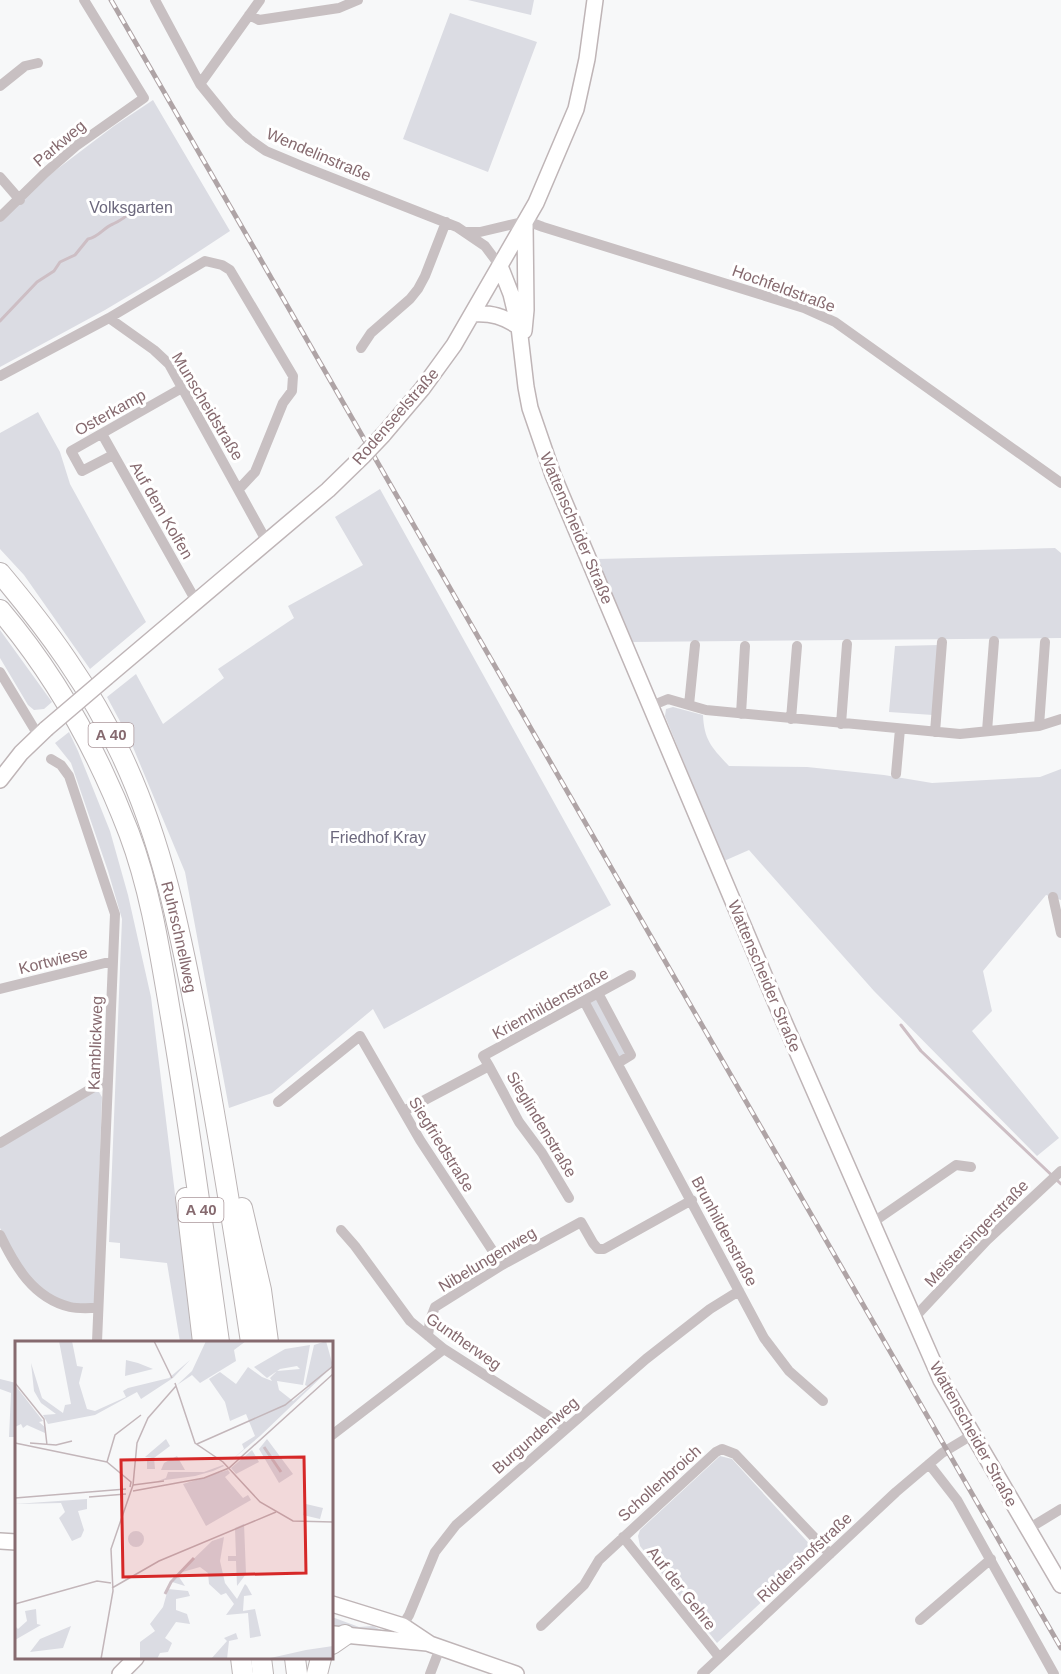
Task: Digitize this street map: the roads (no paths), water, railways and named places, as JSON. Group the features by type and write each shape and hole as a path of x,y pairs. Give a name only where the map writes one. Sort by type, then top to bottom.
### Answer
{"highway":[{"name":"Ruhrschnellweg","path":"0,573 65,656 87,690 121,753 141,800 164,866 178,920 220,1140 251,1341"},
{"name":"Ruhrschnellweg","path":"0,610 47,670 65,698 99,763 130,834 149,899 181,1078 219,1341"},
{"path":"181,1078 188,1221 202,1341"},
{"path":"220,1140 238,1192 261,1290 268,1341"},
{"path":"241,1659 243,1674"},
{"path":"261,1659 263,1674"},
{"path":"295,1659 297,1674"},
{"path":"313,1659 316,1674"},
{"path":"316,1674 321,1659"}],"main road":[{"name":"Rodenseelstraße","path":"0,780 42,732 328,490 383,435 423,389 473,315 526,222 562,145 576,109 587,59 595,0"},
{"name":"Wattenscheider Straße","path":"522,346 526,310 526,222"},
{"name":"Wattenscheider Straße","path":"500,266 511,294 519,327 525,387 537,430 554,476 776,1004 941,1380 1061,1585"},
{"path":"473,315 494,314 505,317 519,327"},
{"path":"333,1604 403,1626 435,1646"},
{"path":"336,1638 394,1639 435,1646 516,1674"},
{"path":"120,1674 135,1659"}],"street":[{"name":"Parkweg","path":"0,217 20,200 45,172 76,146 144,98 84,0"},
{"name":"Wendelinstraße","path":"155,0 200,84 230,121 249,138 266,151 467,232 485,246 500,266"},
{"path":"200,84 260,0"},
{"path":"249,15 259,20 339,8 358,0"},
{"path":"0,86 25,66 38,63"},
{"path":"0,177 20,200"},
{"path":"361,348 371,333 403,306 418,289 446,222"},
{"path":"467,232 480,232 526,222"},
{"name":"Hochfeldstraße","path":"526,222 804,308 836,322 1061,483"},
{"path":"0,376 110,318 205,261 222,265 230,270 293,376 292,391 283,404 255,472 239,489"},
{"name":"Munscheidstraße","path":"110,318 154,350 169,364 267,542"},
{"name":"Osterkamp","path":"113,455 82,471 71,451 182,388"},
{"name":"Auf dem Kolfen","path":"102,434 196,601"},
{"path":"935,732 942,642"},
{"path":"987,731 994,642"},
{"path":"1039,726 1045,642"},
{"path":"689,705 695,645"},
{"path":"841,724 847,645"},
{"path":"741,714 745,646"},
{"path":"791,719 797,646"},
{"path":"0,672 42,732"},
{"path":"651,706 668,699 706,710 960,734 1039,726 1061,719"},
{"path":"896,774 900,729"},
{"name":"Kamblickweg","path":"51,759 61,765 69,776 115,914 97,1341"},
{"path":"1056,902 1061,933"},
{"name":"Kortwiese","path":"0,988 113,961"},
{"name":"Kriemhildenstraße","path":"404,1111 489,1066 483,1056 631,975"},
{"path":"598,993 631,1055 618,1063"},
{"name":"Brunhildenstraße","path":"584,1001 764,1338 789,1371 823,1401"},
{"name":"Siegfriedstraße","path":"278,1102 360,1036 420,1140 502,1265"},
{"name":"Sieglindenstraße","path":"489,1066 519,1122 542,1153 569,1198"},
{"path":"0,1143 99,1084 108,1082"},
{"path":"872,1223 956,1166 971,1167"},
{"name":"Meistersingerstraße","path":"914,1318 987,1240 1061,1171"},
{"name":"Nibelungenweg","path":"428,1336 430,1320 435,1307 502,1265 581,1222 598,1249 604,1249 692,1200"},
{"name":"Guntherweg","path":"341,1230 356,1246 410,1321 444,1349 565,1428"},
{"path":"0,1234 16,1268 46,1298 71,1308 98,1308"},
{"name":"Burgundenweg","path":"394,1639 403,1626 435,1552 451,1530 658,1349 710,1309 739,1291"},
{"path":"333,1435 444,1349"},
{"name":"Riddershofstraße","path":"702,1674 929,1464 972,1434"},
{"name":"Schollenbroich","path":"541,1626 584,1586 599,1560 722,1449 735,1454 830,1554"},
{"path":"929,1464 957,1500 1054,1674"},
{"path":"1028,1529 1061,1509"},
{"name":"Auf der Gehre","path":"623,1537 720,1657"},
{"path":"920,1620 991,1559"},
{"path":"430,1674 435,1646"}],"waterway":[{"path":"0,321 37,282 54,271 60,262 75,255 88,239 121,220 133,210"},
{"path":"901,1025 921,1051 1061,1184"}],"railway":[{"path":"111,0 1061,1648"}],"park label":[{"name":"Volksgarten","path":"131,207"},
{"name":"Friedhof Kray","path":"378,837"}]}
